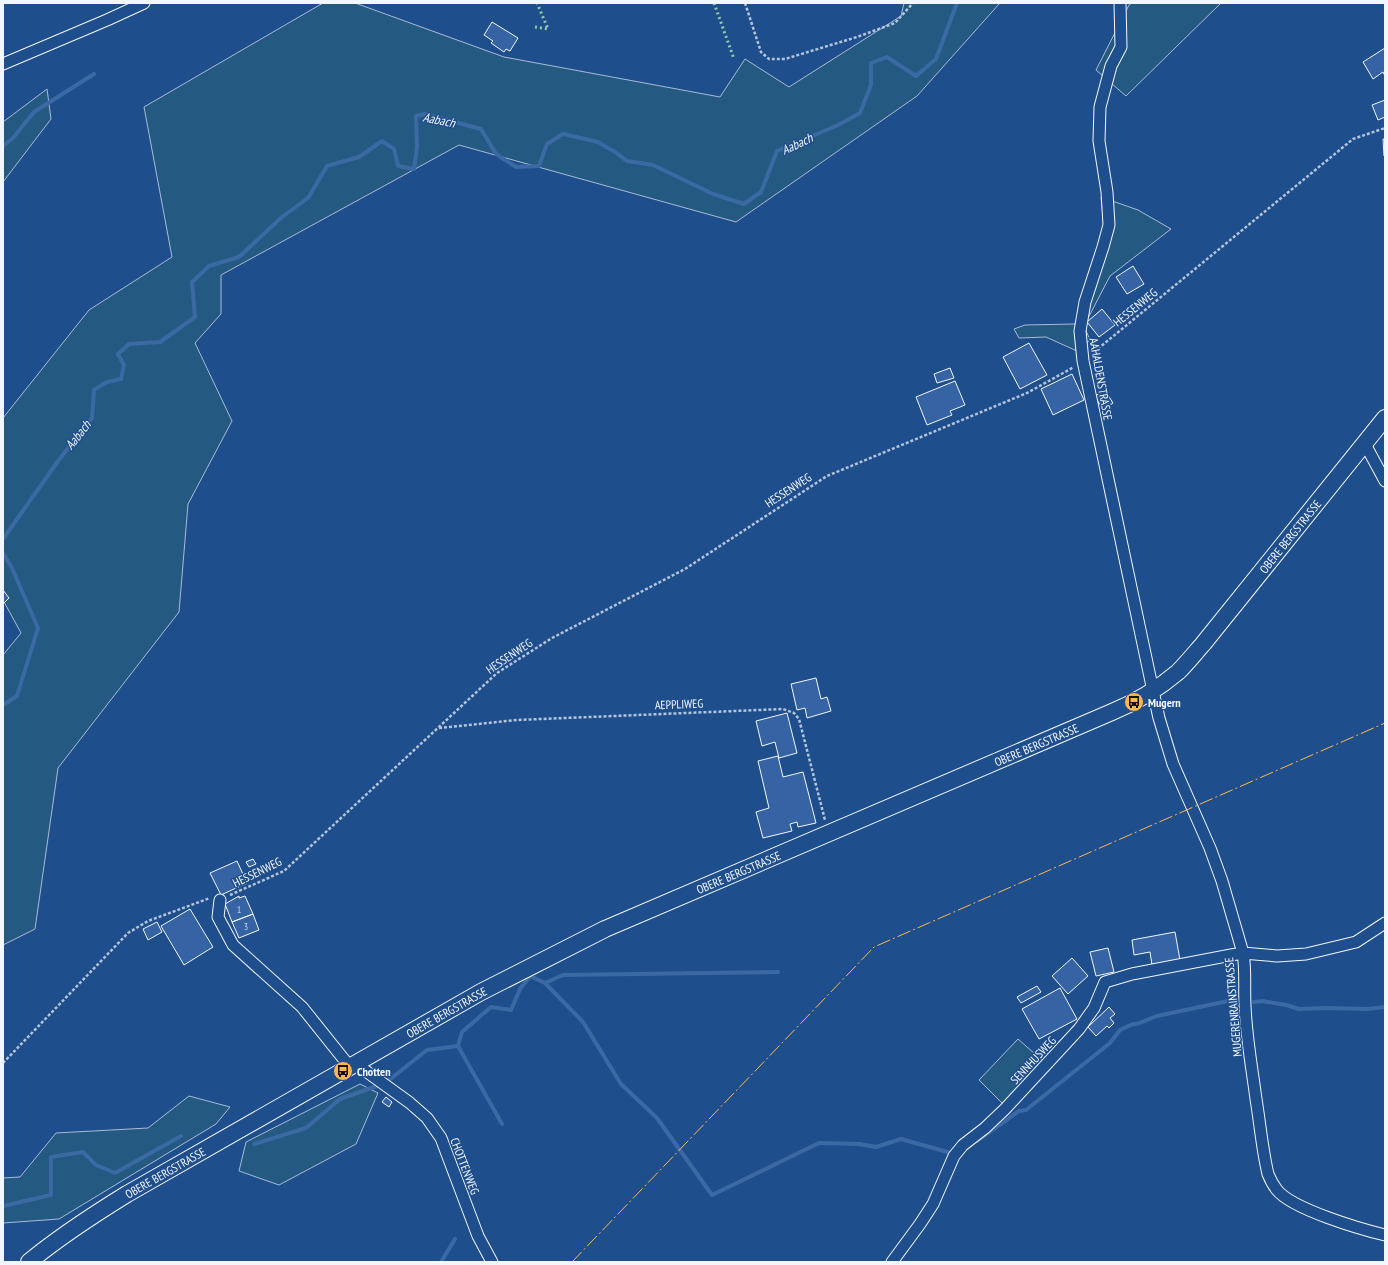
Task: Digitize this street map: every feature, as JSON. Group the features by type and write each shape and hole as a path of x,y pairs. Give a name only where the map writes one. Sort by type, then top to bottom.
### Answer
{"main road":[{"name":"OBERE BERGSTRASSE","path":"29,1262 48,1246 127,1194 481,992 604,929 1112,712 1153,691 1178,671 1203,644 1385,418"}],"street":[{"path":"3,64 144,3"},
{"name":"AAHALDENSTRASSE","path":"1120,3 1121,47 1111,66 1100,108 1099,141 1107,192 1109,225 1086,302 1080,331 1083,361 1153,691"},
{"path":"1365,444 1385,481"},
{"name":"MUGERENRAINSTRASSE","path":"1153,691 1159,718 1173,764 1210,848 1222,881 1243,954 1245,1006 1250,1056 1268,1174 1282,1195 1292,1201 1344,1224 1385,1235"},
{"name":"CHOTTENWEG","path":"220,900 218,917 233,945 302,1007 354,1065 363,1069 410,1103 426,1118 441,1138 478,1236 492,1262"},
{"name":"SENNHUSWEG","path":"892,1262 933,1204 958,1149 1005,1109 1079,1029 1094,1008 1105,982 1132,974 1243,954 1277,956 1306,954 1356,942 1385,923"}],"path":[{"path":"745,3 761,52 769,59 785,59 857,37 895,23 913,3"},
{"name":"HESSENWEG","path":"3,1063 128,933 148,921 210,898 220,900 284,872 497,673 552,638 685,569 827,476 1028,393 1083,361 1353,139 1385,128"},
{"name":"AEPPLIWEG","path":"438,728 517,720 783,709 794,713 799,719 828,833"}],"shaded area":[{"path":"323,3 355,3 504,57 720,97 745,59 789,87 901,16 904,3 1000,3 917,96 736,222 459,145 221,275 221,314 195,343 232,421 188,504 179,612 58,768 35,929 3,945 3,655 21,633 3,600 3,418 89,310 172,257 144,107"},
{"path":"1132,3 1221,3 1126,96 1096,70 1129,5"},
{"path":"47,89 51,119 3,182 3,122"},
{"path":"1101,197 1138,210 1171,229 1110,276 1084,326 1090,340 1077,351 1046,337 1019,338 1014,329 1025,325 1075,324 1096,287 1106,246"},
{"path":"1018,1039 1044,1062 1003,1104 979,1080"},
{"path":"360,1084 378,1093 356,1144 279,1185 239,1171 246,1142"},
{"path":"189,1096 230,1107 216,1124 59,1219 3,1223 3,1178 20,1177 56,1133 148,1128"}],"building":[{"path":"492,22 518,38 510,51 506,49 504,52 491,43 493,41 484,35"},
{"path":"1385,48 1385,76 1383,72 1373,79 1363,62"},
{"path":"1385,100 1385,117 1378,120 1372,105"},
{"path":"1383,139 1385,139 1385,156 1384,156"},
{"path":"1133,266 1144,284 1127,294 1116,277"},
{"path":"1102,309 1115,325 1099,337 1087,322"},
{"path":"1029,343 1047,375 1020,389 1003,357"},
{"path":"950,368 954,378 937,383 934,374"},
{"path":"1072,374 1084,400 1053,415 1041,389"},
{"path":"955,381 965,405 950,411 952,415 927,425 916,397"},
{"path":"1105,390 1113,403 1103,410 1095,396"},
{"path":"3,590 9,598 3,604"},
{"path":"816,678 821,699 827,697 831,711 807,718 805,708 797,710 791,684"},
{"path":"787,713 797,753 779,758 775,742 762,746 756,721"},
{"path":"778,756 783,777 803,772 816,823 798,827 797,822 790,824 792,831 763,838 756,812 769,808 758,761"},
{"path":"253,859 256,864 249,867 246,862"},
{"path":"237,861 247,883 221,895 210,873"},
{"path":"239,896 239,898 245,896 253,914 232,922 225,904"},
{"path":"190,909 213,947 184,965 161,926"},
{"path":"253,914 259,930 239,938 232,922"},
{"path":"157,922 162,932 148,940 143,929"},
{"path":"1175,932 1180,960 1152,965 1150,952 1134,955 1132,940"},
{"path":"1108,948 1114,972 1096,976 1090,952"},
{"path":"1072,958 1088,976 1068,994 1052,976"},
{"path":"1037,986 1041,992 1021,1003 1017,997"},
{"path":"1060,988 1077,1019 1039,1039 1022,1009"},
{"path":"1109,1007 1115,1014 1110,1018 1114,1023 1109,1028 1107,1026 1096,1036 1088,1027"},
{"path":"386,1097 392,1102 389,1107 382,1102"}],"waterway":[{"name":"Aabach","path":"3,539 58,461 92,418 94,390 107,382 121,379 124,365 118,354 129,344 160,342 195,317 192,282 209,266 239,257 282,217 308,198 327,166 359,157 382,141 394,149 398,166 414,169 417,147 416,116 425,114 481,129 496,154 516,167 539,166 547,144 563,134 598,142 627,161 653,165 713,194 744,204 761,192 777,151 836,126 860,113 871,85 871,63 887,57 916,76 936,59 957,3"},
{"path":"3,146 13,138 34,112 94,74"},
{"name":"Aabach","path":"3,553 12,568 38,628 17,696 3,705"},
{"path":"545,983 563,975 778,972"},
{"path":"389,1080 427,1050 458,1046 462,1032 491,1007 511,1010 520,989 530,976 545,983 583,1022 621,1084 657,1118 712,1195 819,1143 859,1144 876,1147 901,1139 951,1153"},
{"path":"977,1141 1019,1111 1026,1110 1110,1043 1120,1030 1157,1016 1228,1001"},
{"path":"1254,1002 1262,1001 1299,1009 1367,1009 1385,1007"},
{"path":"458,1046 502,1124"},
{"path":"254,1144 306,1128 340,1099 377,1086"},
{"path":"3,1206 51,1195 51,1157 83,1152 96,1165 115,1173 181,1136"},
{"path":"441,1262 455,1239"}],"hedge":[{"path":"535,27 548,29 537,3"},
{"path":"714,3 734,59"}],"power":[{"path":"572,1262 874,947 1385,723"}],"place":[{"name":"Mugern","path":"1134,702"},
{"name":"Chotten","path":"343,1071"}]}
